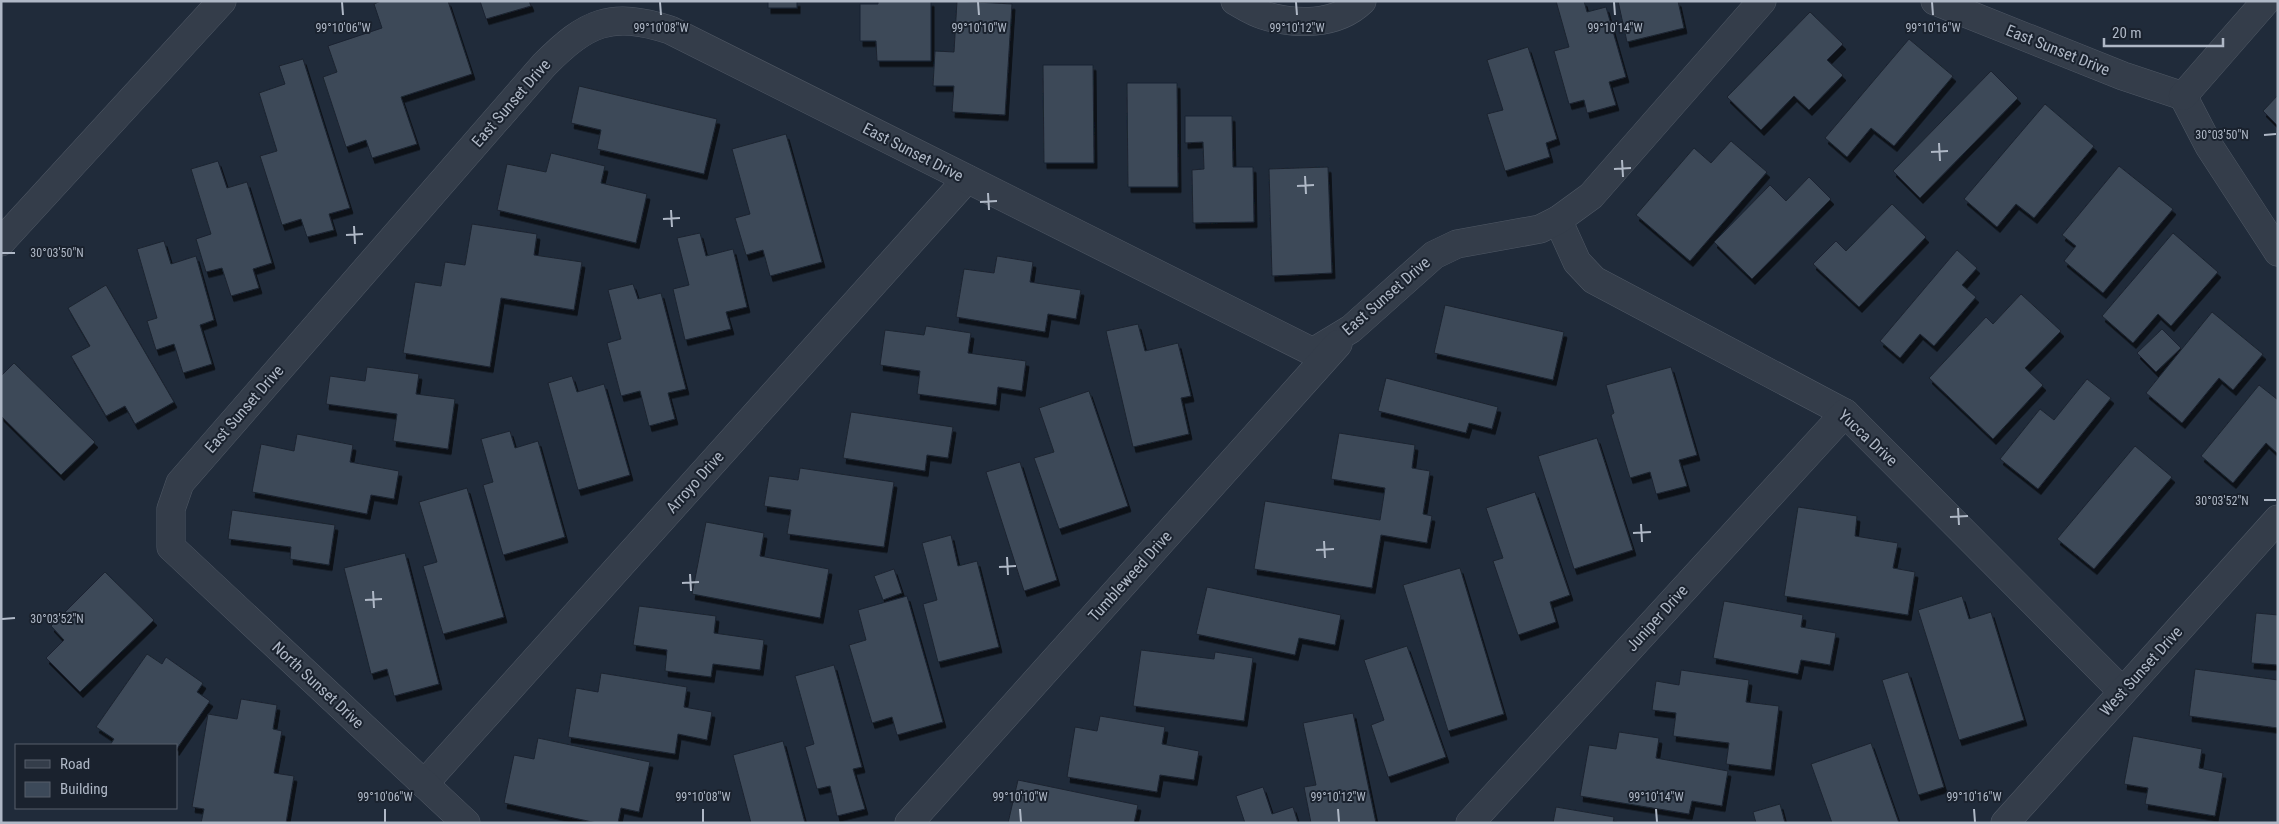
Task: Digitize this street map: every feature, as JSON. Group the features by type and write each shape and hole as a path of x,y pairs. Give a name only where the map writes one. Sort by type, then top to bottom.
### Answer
{"street":[{"path":"1,242 222,1"},
{"path":"1235,1 1262,15 1302,23 1327,20 1356,7 1362,1"},
{"name":"East Sunset Drive","path":"171,546 171,509 180,483 544,64 565,44 588,28 614,20 642,21 670,30 1313,352 1351,330 1434,255 1457,244 1540,229 1558,220 1591,196 1762,1"},
{"name":"East Sunset Drive","path":"1935,1 2123,76 2183,96"},
{"path":"2266,1 2183,96 2209,146 2278,252"},
{"name":"Arroyo Drive","path":"424,784 967,179"},
{"name":"Yucca Drive","path":"1558,220 1578,262 1594,280 1845,413 2122,691"},
{"name":"Tumbleweed Drive","path":"909,823 1351,330"},
{"name":"Juniper Drive","path":"1470,823 1845,413"},
{"name":"West Sunset Drive","path":"2004,823 2278,519"},
{"name":"North Sunset Drive","path":"171,546 466,823"}],"building":[{"path":"381,1 448,1 472,74 401,97 417,144 372,158 366,140 346,147 323,77 337,72 328,46 382,28 374,4"},
{"path":"480,1 529,1 531,6 486,19"},
{"path":"768,1 797,1 797,8 768,8"},
{"path":"878,1 931,1 931,61 877,61 876,41 860,41 860,4 878,4"},
{"path":"957,1 1012,4 1005,115 952,112 954,86 933,86 935,51 954,52"},
{"path":"1556,1 1584,1 1587,12 1606,7 1626,77 1609,82 1616,105 1587,113 1584,100 1569,104 1554,51 1569,47"},
{"path":"1618,1 1678,1 1684,28 1627,42"},
{"path":"1810,12 1843,44 1827,60 1843,75 1809,110 1794,96 1761,130 1727,97"},
{"path":"1909,39 1953,76 1894,146 1871,128 1847,157 1825,138"},
{"path":"1528,47 1557,139 1546,143 1550,157 1505,171 1487,114 1503,110 1487,60"},
{"path":"303,59 350,208 329,214 334,230 307,237 301,219 282,225 260,156 277,151 259,93 285,84 279,66"},
{"path":"1043,65 1093,65 1094,163 1044,163"},
{"path":"1991,71 2018,98 1920,198 1893,171"},
{"path":"1127,83 1177,83 1178,187 1128,187"},
{"path":"579,86 717,119 704,174 597,149 601,130 571,123"},
{"path":"2278,95 2278,126 2263,111"},
{"path":"2045,104 2094,146 2034,218 2016,204 1997,227 1964,199"},
{"path":"1185,116 1232,116 1233,167 1253,167 1254,222 1193,223 1192,170 1204,169 1203,142 1185,143"},
{"path":"786,134 822,262 770,276 763,250 746,255 735,218 750,214 732,149"},
{"path":"1731,141 1767,172 1690,261 1636,215 1694,148 1711,163"},
{"path":"551,153 605,166 601,183 647,194 636,243 497,210 507,164 546,172"},
{"path":"218,161 227,188 247,182 272,263 253,269 259,288 231,296 222,268 206,272 196,239 211,234 191,169"},
{"path":"2119,166 2173,209 2103,293 2064,261 2076,246 2062,235"},
{"path":"1328,167 1332,273 1272,276 1269,169"},
{"path":"1809,177 1831,199 1752,279 1714,242 1770,185 1786,201"},
{"path":"1892,204 1926,237 1859,307 1813,264 1836,241 1846,251"},
{"path":"472,224 537,234 534,255 582,262 574,310 501,298 490,367 403,353 415,282 441,286 445,262 465,265"},
{"path":"700,233 706,256 733,249 747,307 726,312 731,329 685,340 673,289 689,285 677,238"},
{"path":"2173,233 2218,272 2171,326 2158,314 2133,343 2102,316"},
{"path":"164,241 171,264 196,256 214,320 200,325 212,364 183,373 174,344 156,350 147,321 157,318 137,249"},
{"path":"1957,250 1977,268 1962,285 1976,297 1934,346 1920,334 1900,358 1880,341"},
{"path":"997,256 1033,262 1030,282 1081,290 1076,319 1048,314 1045,332 956,317 964,269 994,273"},
{"path":"633,284 638,299 661,293 686,389 668,393 675,419 649,426 640,391 621,396 607,343 621,339 608,290"},
{"path":"106,285 174,402 135,424 125,406 106,416 71,356 90,346 68,308"},
{"path":"2021,294 2061,331 2025,368 2043,385 1993,439 1929,378 1986,317 1993,324"},
{"path":"1445,305 1564,332 1553,380 1434,353"},
{"path":"2212,312 2263,354 2233,390 2219,378 2182,423 2146,393"},
{"path":"1138,324 1145,351 1178,343 1191,396 1181,398 1189,434 1133,447 1106,331"},
{"path":"926,326 971,333 968,353 1026,361 1022,391 998,387 996,405 917,394 920,371 880,365 885,330 924,335"},
{"path":"2162,329 2181,348 2156,372 2137,353"},
{"path":"14,363 95,442 61,475 1,416 1,376"},
{"path":"367,367 419,374 416,394 455,399 448,449 393,441 397,414 326,404 330,376 365,381"},
{"path":"1671,367 1697,455 1679,460 1687,486 1656,494 1650,472 1630,478 1611,415 1614,413 1606,385"},
{"path":"572,376 577,392 604,384 630,475 578,490 548,383"},
{"path":"1386,378 1498,407 1492,429 1469,423 1466,433 1378,411"},
{"path":"2087,379 2111,398 2038,489 2000,459 2040,409 2054,420"},
{"path":"2259,385 2278,400 2278,454 2266,443 2233,483 2201,456"},
{"path":"1089,391 1128,506 1059,529 1034,458 1054,452 1039,408"},
{"path":"851,412 953,427 948,458 927,455 925,471 843,458"},
{"path":"510,431 515,448 538,441 565,537 503,555 483,485 493,482 481,439"},
{"path":"1339,433 1415,445 1412,468 1430,471 1423,514 1432,516 1427,543 1381,535 1372,588 1254,569 1265,501 1380,520 1385,488 1331,479"},
{"path":"297,434 353,445 350,462 399,471 394,499 371,495 367,514 252,492 261,444 294,451"},
{"path":"1597,438 1633,550 1574,569 1538,456"},
{"path":"2135,446 2172,477 2094,569 2057,539"},
{"path":"1020,462 1057,580 1024,591 986,472"},
{"path":"800,468 894,482 884,547 787,534 791,510 764,506 769,476 798,480"},
{"path":"467,488 504,617 443,634 423,566 437,562 419,502"},
{"path":"1535,492 1570,595 1550,602 1556,622 1518,635 1493,561 1503,558 1486,508"},
{"path":"1798,507 1857,516 1855,536 1898,543 1893,568 1915,572 1908,615 1784,596"},
{"path":"232,510 335,525 329,565 290,559 291,547 228,539"},
{"path":"706,522 764,533 760,556 829,569 820,618 692,594"},
{"path":"951,535 958,566 977,561 999,647 938,662 923,604 937,600 922,543"},
{"path":"405,553 439,684 394,696 387,669 371,674 344,568"},
{"path":"1460,568 1504,714 1448,731 1403,585"},
{"path":"894,569 902,593 883,600 874,576"},
{"path":"105,572 154,620 80,692 46,658 64,640 51,626"},
{"path":"1207,587 1341,615 1335,645 1299,638 1295,655 1196,634"},
{"path":"907,596 943,722 897,735 892,717 872,723 849,645 866,640 858,610"},
{"path":"1962,596 1969,619 1991,612 2024,720 1959,740 1918,610"},
{"path":"1724,601 1803,615 1801,627 1836,633 1830,665 1801,660 1798,674 1713,658"},
{"path":"639,606 716,616 714,633 764,640 760,670 713,664 711,677 665,671 667,650 633,645"},
{"path":"2256,613 2278,615 2278,665 2251,663"},
{"path":"1407,646 1446,757 1388,777 1371,725 1384,720 1364,660"},
{"path":"1141,650 1214,659 1215,652 1253,658 1244,721 1133,706"},
{"path":"147,654 162,664 166,657 203,683 197,692 210,701 178,747 178,744 111,744 114,739 96,727"},
{"path":"834,665 862,767 853,769 865,809 837,816 830,786 817,789 805,747 814,744 795,676"},
{"path":"2195,669 2278,680 2278,728 2189,716"},
{"path":"1681,670 1749,680 1746,702 1779,706 1771,770 1726,764 1729,743 1673,736 1676,713 1652,710 1656,681 1679,685"},
{"path":"1908,672 1944,787 1918,795 1882,680"},
{"path":"601,673 687,687 684,707 712,712 707,740 678,734 675,754 568,737 576,688 598,692"},
{"path":"241,699 277,705 273,729 282,731 274,773 294,776 286,823 201,823 204,809 192,807 208,714 237,719"},
{"path":"1353,713 1376,823 1311,823 1304,787 1316,785 1303,723"},
{"path":"1100,716 1165,727 1162,744 1199,751 1194,780 1160,775 1157,792 1067,777 1075,727 1097,731"},
{"path":"1619,732 1659,738 1656,758 1728,771 1722,806 1692,801 1689,814 1580,796 1589,745 1616,749"},
{"path":"2133,736 2202,749 2199,768 2223,773 2215,816 2145,804 2148,788 2124,784"},
{"path":"538,738 650,762 639,812 621,808 618,823 597,823 504,803 514,755 534,759"},
{"path":"783,741 805,823 751,823 733,755"},
{"path":"1871,743 1899,823 1832,823 1811,764"},
{"path":"1018,780 1138,805 1134,823 1008,823"},
{"path":"1263,787 1272,814 1293,807 1298,823 1245,823 1236,796"},
{"path":"1780,804 1785,823 1756,823 1753,812"},
{"path":"1556,807 1614,817 1613,823 1553,823"}]}
